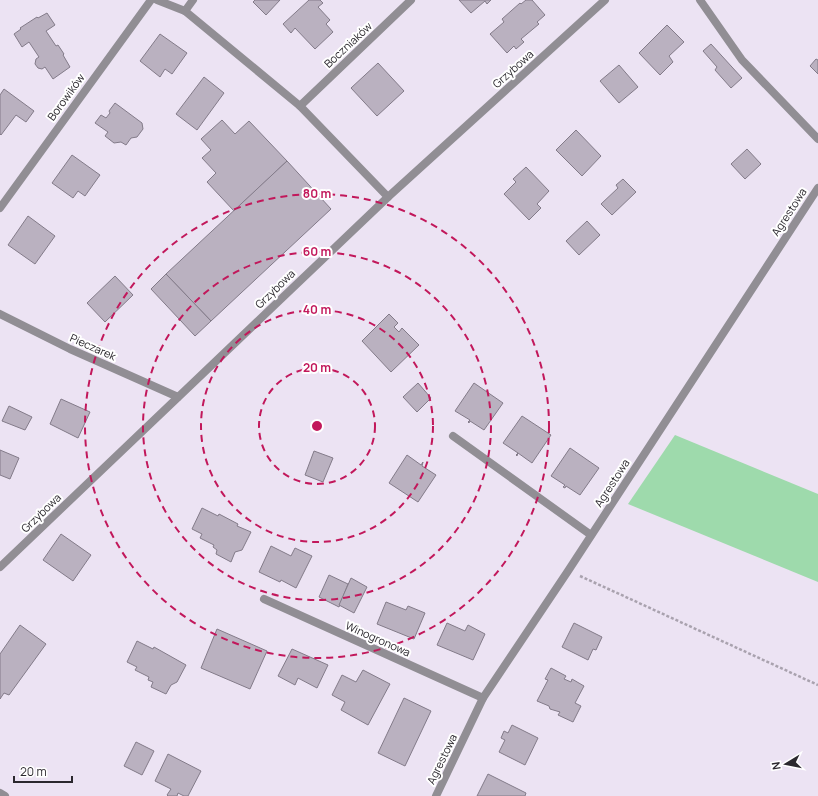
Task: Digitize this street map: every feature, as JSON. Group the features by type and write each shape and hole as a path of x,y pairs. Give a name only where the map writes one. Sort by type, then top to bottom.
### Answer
{"street":[{"name":"Borowików","path":"0,208 151,0"},
{"path":"157,0 185,11 300,106 388,198"},
{"path":"185,11 193,0"},
{"name":"Boczniaków","path":"300,106 411,0"},
{"name":"Grzybowa","path":"0,567 388,198 605,0"},
{"path":"700,0 742,60 818,139"},
{"name":"Agrestowa","path":"436,796 483,698 592,535 818,188"},
{"name":"Pieczarek","path":"0,314 70,349 178,397"},
{"path":"453,436 592,535"},
{"name":"Winogronowa","path":"264,599 483,698"},
{"path":"0,793 6,796"}],"path":[{"path":"568,571 818,685"}],"green space":[{"path":"675,435 818,494 818,582 628,504"}],"building":[{"path":"255,0 280,0 266,15 253,2"},
{"path":"309,0 320,0 323,3 318,7 330,20 326,24 333,32 315,49 295,28 291,33 283,24"},
{"path":"459,0 491,0 487,4 485,1 471,13"},
{"path":"526,0 532,0 545,15 537,22 539,24 521,39 524,42 516,49 514,46 507,53 490,34 504,22 502,19 520,3 521,4"},
{"path":"47,13 55,25 46,31 56,46 58,45 64,54 63,55 70,67 53,79 45,67 42,69 38,68 35,64 36,59 39,57 29,42 22,47 14,34 21,29 20,28 37,17 38,18"},
{"path":"667,25 684,42 669,56 673,62 660,75 639,53"},
{"path":"160,34 187,53 172,74 165,69 160,77 140,61"},
{"path":"711,44 742,78 731,88 715,70 717,67 703,51"},
{"path":"816,59 818,60 818,74 810,66"},
{"path":"378,63 404,91 377,116 351,88"},
{"path":"619,65 638,87 619,103 600,81"},
{"path":"204,77 224,93 197,130 176,114"},
{"path":"4,89 34,111 26,122 16,115 1,135 0,95"},
{"path":"115,103 142,123 143,129 137,137 131,138 126,145 121,142 114,143 105,136 108,132 95,123 101,115 106,118"},
{"path":"222,120 235,134 249,121 287,161 234,211 207,182 216,173 202,158 211,150 201,139"},
{"path":"576,130 601,156 582,176 556,150"},
{"path":"747,149 761,164 745,179 731,164"},
{"path":"72,155 100,175 85,196 78,191 73,198 52,183"},
{"path":"287,161 331,209 211,321 166,274"},
{"path":"526,167 549,191 537,204 541,208 529,220 504,194 516,182 513,179"},
{"path":"623,179 636,192 612,215 601,204 618,188 616,185"},
{"path":"28,216 55,236 35,264 8,245"},
{"path":"587,221 600,235 579,255 566,241"},
{"path":"166,274 211,321 195,336 151,289"},
{"path":"115,276 133,295 105,322 87,303"},
{"path":"389,314 398,323 394,327 399,332 402,328 419,345 391,372 362,341"},
{"path":"418,383 431,398 417,412 403,397"},
{"path":"474,383 503,403 484,430 470,421 469,423 468,422 470,420 455,411"},
{"path":"61,399 90,412 78,438 50,424"},
{"path":"9,406 32,417 25,430 2,421"},
{"path":"522,416 551,435 532,463 503,443"},
{"path":"570,448 599,468 580,495 566,486 565,488 563,487 565,485 551,476"},
{"path":"0,450 19,458 10,479 0,475"},
{"path":"314,451 333,458 323,482 305,475"},
{"path":"407,455 421,465 423,462 422,466 436,475 418,502 389,483"},
{"path":"202,508 218,516 219,514 238,524 237,526 251,532 242,550 235,552 231,562 216,554 217,550 213,547 214,545 200,538 202,534 192,529"},
{"path":"61,534 91,555 73,581 43,560"},
{"path":"271,546 291,556 295,548 312,556 296,588 281,580 280,582 259,572"},
{"path":"329,575 348,584 339,607 319,597"},
{"path":"351,578 367,587 354,613 339,605"},
{"path":"386,602 406,610 408,606 425,613 414,639 377,624"},
{"path":"447,623 465,631 468,625 485,634 473,660 437,645"},
{"path":"574,623 602,637 596,650 593,649 588,660 562,647"},
{"path":"20,625 46,644 9,695 4,693 0,699 0,654"},
{"path":"217,629 267,651 250,689 201,668"},
{"path":"137,641 153,649 154,647 186,665 177,682 171,685 166,694 151,687 153,682 148,680 149,677 135,670 137,667 127,662"},
{"path":"292,649 328,665 317,688 298,678 295,685 278,676"},
{"path":"551,668 566,676 564,679 571,682 572,679 584,686 575,703 581,706 573,722 558,715 560,712 550,709 549,706 537,701 548,680 545,679"},
{"path":"363,670 390,684 368,725 341,710 345,702 332,695 342,675 356,682"},
{"path":"404,698 431,711 405,766 378,753"},
{"path":"512,725 538,738 525,765 499,752 505,740 501,738 504,731 508,733"},
{"path":"136,742 154,751 142,775 124,766"},
{"path":"168,754 201,771 188,796 178,793 177,796 168,796 167,795 171,789 155,781"},
{"path":"488,774 526,793 525,796 477,796"}]}
